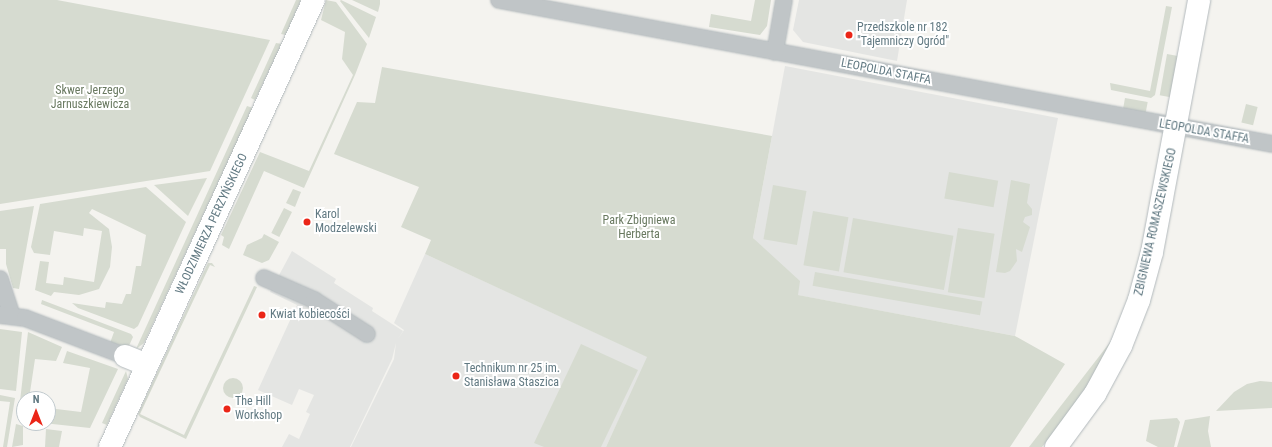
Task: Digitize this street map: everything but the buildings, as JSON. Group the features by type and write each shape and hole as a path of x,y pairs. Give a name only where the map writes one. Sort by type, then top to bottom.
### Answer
{"street":[{"name":"WŁODZIMIERZA PERZYŃSKIEGO","path":"110,447 314,0"},
{"name":"LEOPOLDA STAFFA","path":"499,0 1272,144"},
{"path":"775,52 784,0"},
{"name":"ZBIGNIEWA ROMASZEWSKIEGO","path":"1056,447 1095,394 1121,346 1139,300 1152,252 1177,127 1199,0"},
{"path":"264,278 314,300 367,334"},
{"path":"0,279 6,316 25,318 147,365"}],"shaded area":[{"name":"Przedszkole nr 182 \"Tajemniczy Ogród\"","path":"799,0 907,0 897,61 803,42 793,30"},
{"path":"785,66 1058,118 1015,336 797,295 753,238"},
{"path":"292,251 336,279 334,283 373,308 372,311 403,331 398,339 404,330 394,323 425,254 648,357 606,447 351,447 394,359 396,343 392,359 350,447 282,447 289,434 299,439 310,414 306,412 314,395 299,389 292,405 258,390 297,305 270,292"}],"green space":[{"name":"Skwer Jerzego Jarnuszkiewicza","path":"0,0 57,0 270,40 210,171 0,204"},
{"path":"296,0 301,0 286,35 281,34"},
{"path":"326,0 336,2 367,44 355,75 304,188 264,171 229,249 222,245 224,237 221,235 260,152 309,171 353,75 342,59 345,32 321,20"},
{"path":"341,0 376,17 369,38 340,1"},
{"path":"352,0 380,0 378,12"},
{"path":"755,0 771,0 767,26 760,35 709,27 711,14 751,21"},
{"path":"1166,6 1172,7 1155,95 1151,98 1111,90 1110,83 1150,91"},
{"path":"276,43 282,44 255,100 251,98"},
{"path":"1167,54 1178,56 1171,97 1160,95"},
{"name":"Park Zbigniewa Herberta","path":"382,67 772,136 753,238 800,281 798,295 1015,336 1065,364 1010,447 606,447 647,357 425,254 431,240 401,227 419,187 334,154 357,102 375,103"},
{"path":"1125,98 1148,102 1146,113 1123,109"},
{"path":"1246,104 1258,107 1253,125 1241,122"},
{"path":"247,106 253,108 144,343 136,349"},
{"path":"949,172 998,181 994,207 944,199"},
{"path":"207,178 188,216 154,185"},
{"path":"1011,180 1030,184 1027,203 1032,209 1032,215 1025,217 1023,222 1030,227 1022,252 1016,249 1017,261 1010,271 1005,273 996,272"},
{"path":"773,185 806,191 797,245 763,239"},
{"path":"146,187 186,222 138,326 134,329 78,308 72,303 105,308 106,302 122,304 126,294 131,294 136,266 141,266 146,235 92,209 89,213 109,229 112,247 110,267 99,289 79,295 54,292 51,296 35,290 40,261 49,262 46,283 63,285 64,277 94,282 102,231 84,228 83,236 54,231 50,255 34,253 31,247 40,204"},
{"path":"293,189 301,192 295,207 286,203"},
{"path":"34,206 19,289 13,288 6,264 6,249 0,249 0,211"},
{"path":"284,208 292,212 279,237 271,233"},
{"path":"813,211 848,217 839,271 803,265"},
{"path":"853,218 953,236 944,290 843,272"},
{"path":"958,228 995,234 984,298 948,292"},
{"path":"264,234 279,242 269,260 262,263 243,255 247,245 262,238"},
{"path":"208,263 212,263 215,267 210,265 140,414 184,435 254,286 257,287 186,439 140,417 138,414"},
{"path":"815,272 982,302 980,315 813,286"},
{"path":"42,300 131,334 133,337 127,350 110,343 114,332 41,304"},
{"path":"0,329 22,332 16,391 0,389"},
{"path":"28,332 62,347 56,361 35,359 30,391 21,391"},
{"path":"1111,341 1086,389 1061,424 1042,447 1029,447"},
{"path":"581,344 638,370 601,447 544,447 534,443"},
{"path":"67,351 118,369 90,428 56,424 56,409 81,412 90,368 63,363"},
{"path":"126,371 128,379 107,425 102,423"},
{"path":"233,378 240,381 243,388 240,395 233,398 226,395 223,388 226,381"},
{"path":"1260,381 1272,382 1272,408 1216,411 1234,392 1247,384"},
{"path":"0,395 15,398 7,447 3,447 10,402 0,401"},
{"path":"1210,416 1208,431 1211,447 1177,447 1185,420"},
{"path":"1177,418 1180,422 1174,447 1158,447 1146,441 1150,420"},
{"path":"16,424 16,431 23,431 23,445 12,447"},
{"path":"46,431 62,431 59,447 45,447"}],"place":[{"name":"Przedszkole nr 182 \"Tajemniczy Ogród\"","path":"849,35"},
{"name":"Karol Modzelewski","path":"307,222"},
{"name":"Kwiat kobiecości","path":"262,315"},
{"name":"Technikum nr 25 im. Stanisława Staszica","path":"456,376"},
{"name":"The Hill Workshop","path":"227,409"}]}
